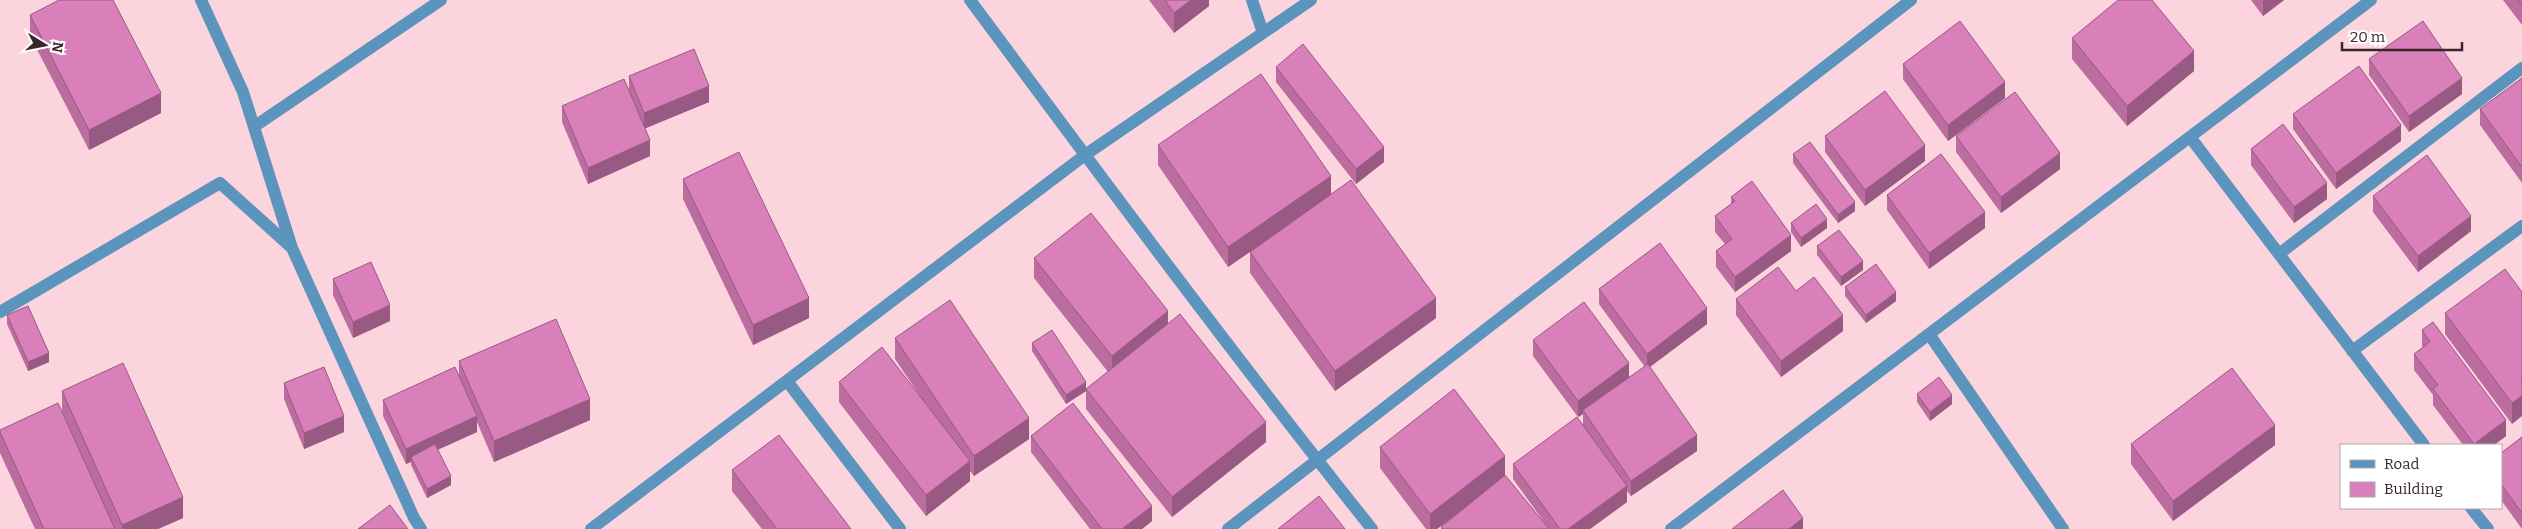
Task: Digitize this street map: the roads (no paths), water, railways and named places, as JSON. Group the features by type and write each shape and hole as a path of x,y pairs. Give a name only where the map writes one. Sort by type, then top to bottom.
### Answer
{"street":[{"path":"201,0 243,92 292,248 414,518 421,529"},
{"path":"255,126 441,0"},
{"path":"970,0 1318,462 1372,529"},
{"path":"1252,0 1263,33"},
{"path":"591,529 1085,155 1311,0"},
{"path":"1228,529 1318,462 1911,0"},
{"path":"1671,529 2370,0"},
{"path":"2279,254 2522,68"},
{"path":"2190,137 2423,444"},
{"path":"0,312 220,183 292,248"},
{"path":"2352,351 2522,226"},
{"path":"1929,334 2063,529"},
{"path":"786,381 900,529"},
{"path":"2473,509 2488,529"}]}
